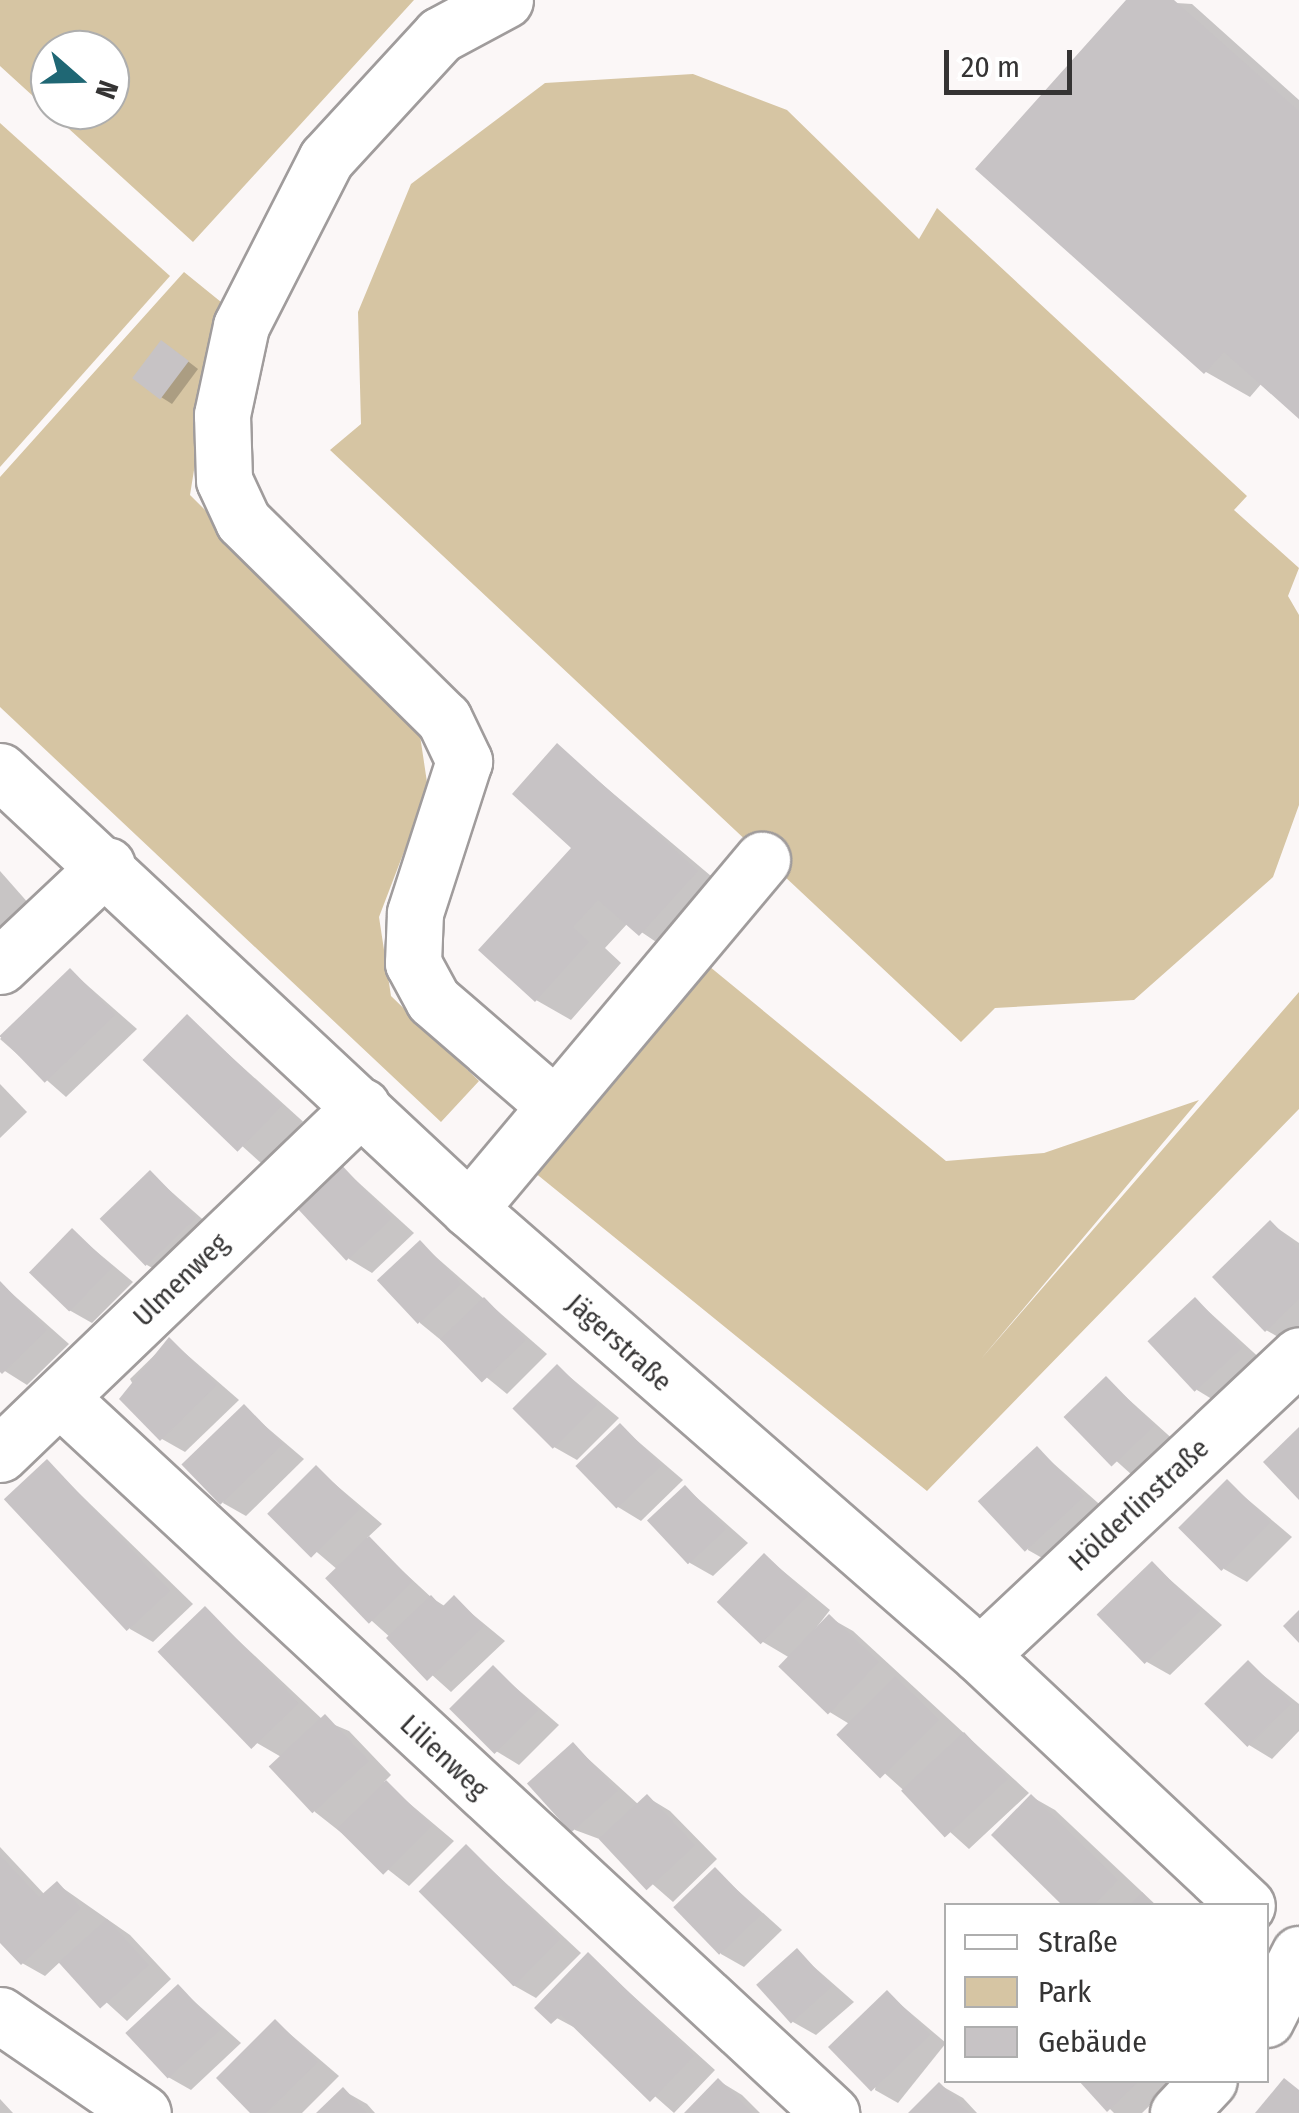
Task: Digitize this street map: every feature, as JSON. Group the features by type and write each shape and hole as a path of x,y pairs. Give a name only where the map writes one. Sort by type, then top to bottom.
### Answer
{"street":[{"path":"505,0 440,36 326,159 241,326 222,415 224,480 243,522 444,720 464,761 415,913 414,964 433,1000 553,1104"},
{"name":"Jägerstraße","path":"0,770 106,865 469,1209 980,1656 1245,1903"},
{"path":"469,1209 553,1104 762,860"},
{"path":"0,966 106,865"},
{"name":"Ulmenweg","path":"0,1454 362,1106"},
{"name":"Hölderlinstraße","path":"980,1656 1299,1355"},
{"name":"Lilienweg","path":"60,1398 831,2113"},
{"path":"1269,1926 1299,1954 1269,2013"},
{"path":"0,2014 143,2113"},
{"path":"1178,2113 1206,2083"}],"green space":[{"path":"0,0 414,0 193,242 70,130 130,130 130,30 30,30 30,93 0,66"},
{"path":"693,74 787,110 919,239 937,208 1247,496 1234,510 1299,568 1288,596 1299,615 1299,805 1273,877 1134,1000 995,1008 961,1042 330,450 361,424 358,312 411,184 545,83"},
{"path":"0,123 170,276 0,467"},
{"path":"184,272 221,302 190,495 418,722 428,789 379,917 391,996 479,1081 441,1122 0,707 0,477"},
{"path":"704,962 946,1161 1044,1153 1199,1100 981,1359 1299,992 1299,1109 927,1491 534,1172"}],"building":[{"path":"1126,0 1174,0 1299,111 1299,419 1224,352 1204,374 975,169"},
{"path":"161,340 189,361 160,399 132,378"},
{"path":"557,743 698,871 639,936 598,900 573,927 589,942 535,1002 478,950 571,848 512,794"},
{"path":"70,968 115,1015 45,1083 0,1036"},
{"path":"187,1014 282,1106 237,1152 143,1060"},
{"path":"337,1160 392,1219 346,1261 292,1202"},
{"path":"150,1170 196,1217 145,1266 100,1219"},
{"path":"1270,1220 1299,1250 1299,1299 1265,1332 1212,1277"},
{"path":"72,1228 112,1267 69,1311 29,1273"},
{"path":"420,1240 461,1284 418,1324 377,1280"},
{"path":"0,1281 47,1330 2,1374 0,1372"},
{"path":"484,1297 526,1340 482,1383 440,1339"},
{"path":"1195,1297 1242,1347 1195,1392 1147,1341"},
{"path":"169,1337 217,1385 160,1441 119,1399"},
{"path":"557,1364 597,1404 553,1449 512,1409"},
{"path":"1106,1376 1154,1426 1111,1467 1064,1417"},
{"path":"244,1404 283,1444 220,1505 181,1464"},
{"path":"620,1423 661,1465 616,1509 575,1466"},
{"path":"1299,1427 1299,1500 1263,1462"},
{"path":"1037,1446 1084,1496 1025,1552 978,1501"},
{"path":"47,1459 170,1591 127,1631 4,1499"},
{"path":"316,1465 360,1509 311,1558 267,1514"},
{"path":"1227,1479 1270,1522 1221,1571 1178,1528"},
{"path":"685,1485 726,1529 688,1564 647,1520"},
{"path":"369,1536 413,1581 369,1624 325,1578"},
{"path":"764,1553 808,1595 761,1644 717,1602"},
{"path":"1152,1561 1200,1611 1145,1664 1097,1614"},
{"path":"431,1595 442,1607 454,1595 484,1626 427,1681 386,1638"},
{"path":"205,1606 299,1703 251,1749 158,1652"},
{"path":"1299,1610 1299,1643 1283,1626"},
{"path":"829,1614 879,1662 828,1714 778,1667"},
{"path":"1248,1660 1291,1703 1247,1747 1204,1704"},
{"path":"493,1665 538,1710 494,1754 449,1709"},
{"path":"895,1676 939,1720 880,1779 836,1735"},
{"path":"325,1714 369,1761 312,1813 269,1767"},
{"path":"964,1732 1008,1779 945,1837 901,1791"},
{"path":"573,1742 617,1791 571,1833 527,1783"},
{"path":"386,1780 432,1826 383,1875 337,1829"},
{"path":"647,1794 695,1845 646,1890 599,1839"},
{"path":"1031,1794 1118,1880 1096,1903 1060,1903 991,1835"},
{"path":"466,1844 561,1939 513,1986 419,1891"},
{"path":"0,1855 39,1897 57,1881 81,1908 21,1965 0,1943"},
{"path":"715,1867 761,1914 719,1955 673,1907"},
{"path":"1142,1892 1152,1903 1131,1903"},
{"path":"107,1919 148,1965 100,2009 59,1962"},
{"path":"797,1948 832,1987 791,2023 756,1985"},
{"path":"588,1952 694,2056 650,2102 561,2015 551,2024 534,2008"},
{"path":"178,1984 220,2029 168,2078 125,2033"},
{"path":"887,1990 930,2035 871,2092 828,2047"},
{"path":"275,2019 318,2062 266,2113 250,2113 216,2078"},
{"path":"718,2078 753,2113 684,2113"},
{"path":"1284,2078 1299,2090 1299,2113 1255,2113"},
{"path":"939,2082 970,2113 908,2113"},
{"path":"1081,2083 1137,2083 1107,2112"},
{"path":"343,2087 367,2113 316,2113"}]}
